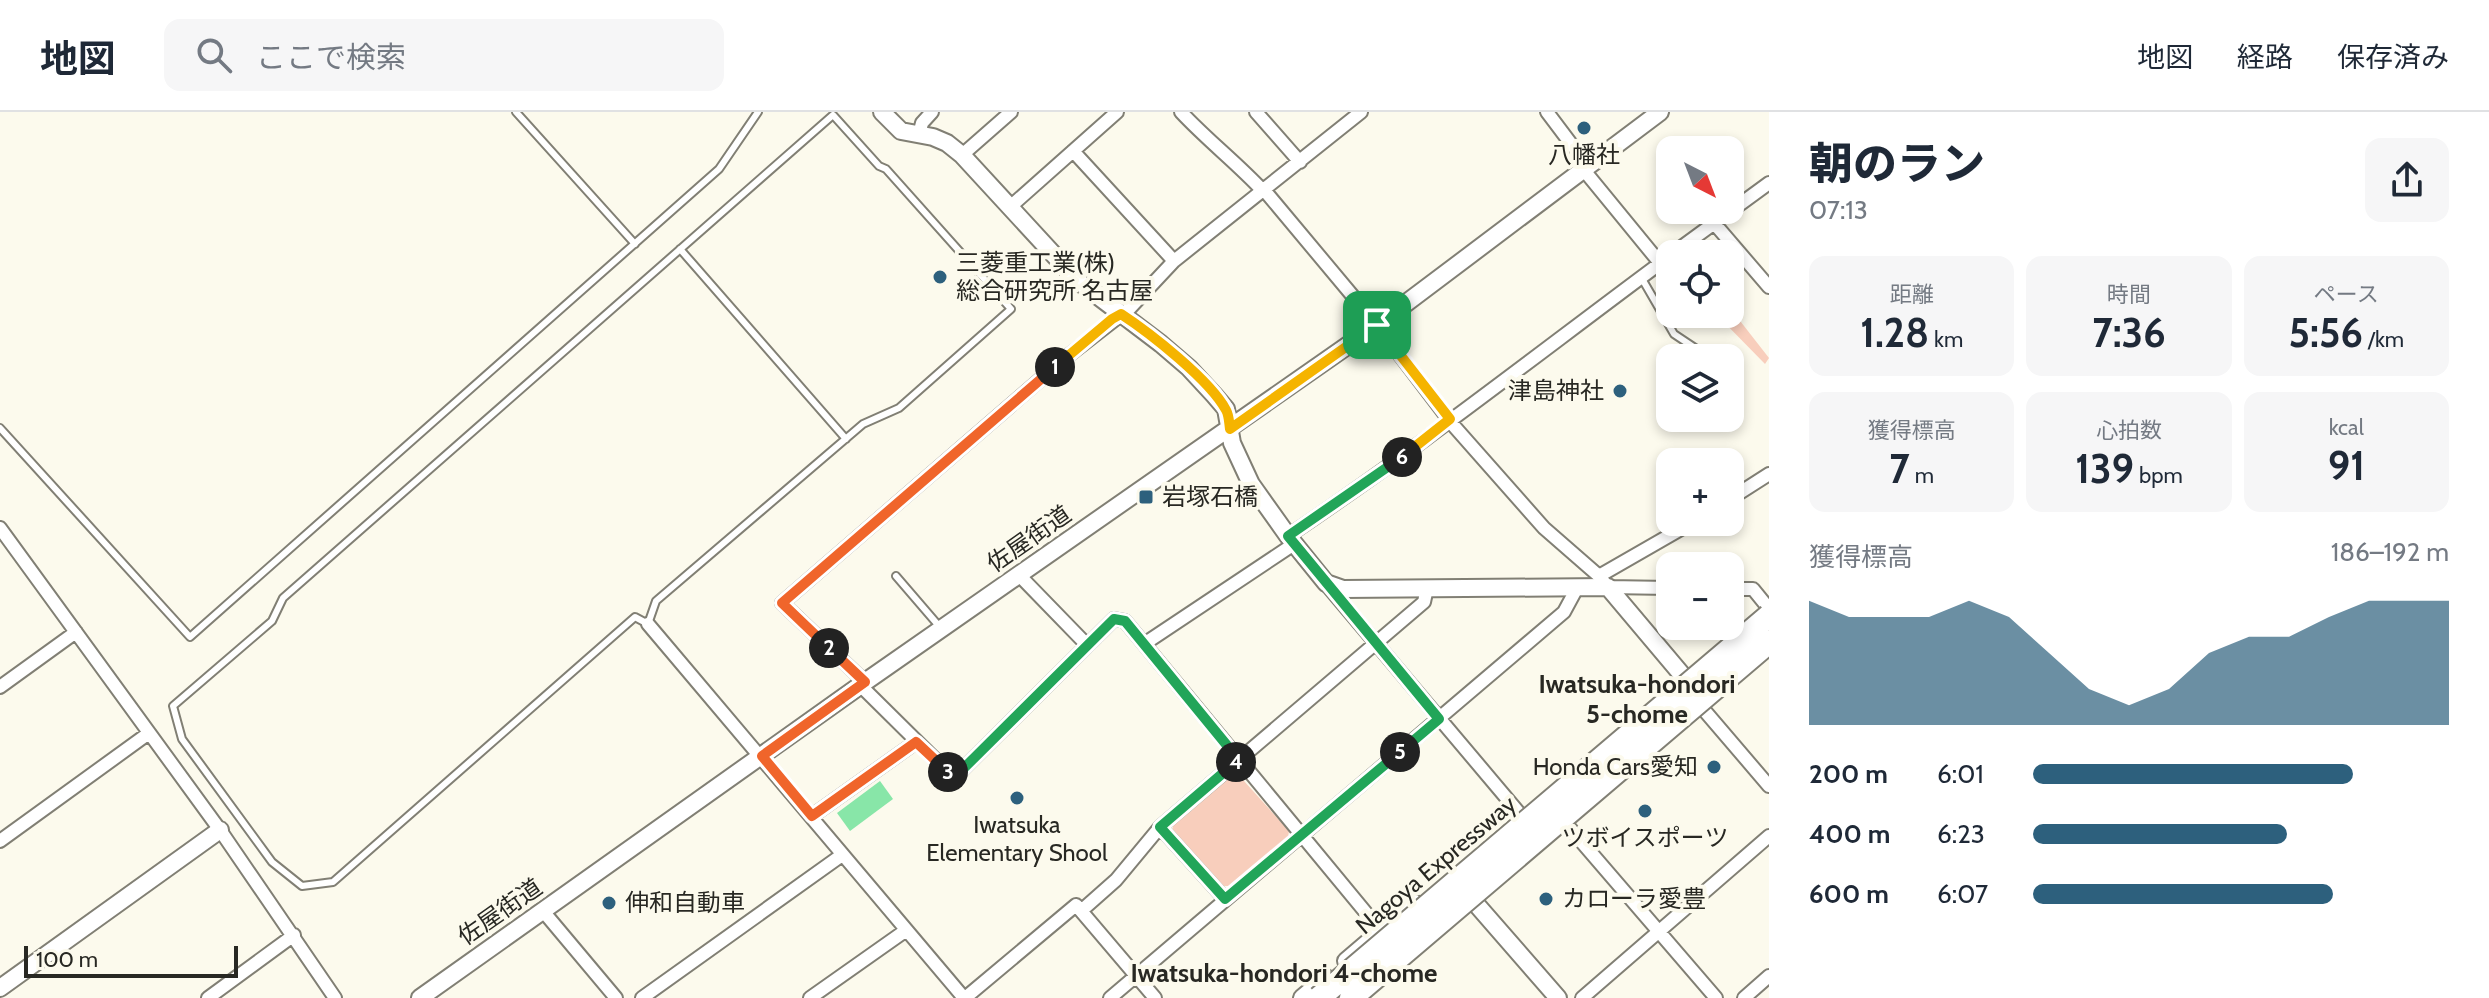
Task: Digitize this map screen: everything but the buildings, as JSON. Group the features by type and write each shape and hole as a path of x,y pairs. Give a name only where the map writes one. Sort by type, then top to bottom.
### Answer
{"highway":[{"name":"Nagoya Expressway","path":"1319,998 1768,608"},
{"name":"Nagoya Expressway","path":"1351,998 1769,642"}],"street":[{"path":"882,112 901,131 947,143 962,155 1078,281 1189,368 1226,409 1232,443 1251,484 1291,540 1520,814"},
{"path":"919,135 922,123 932,112"},
{"path":"962,155 1011,112"},
{"path":"1010,207 1117,112"},
{"path":"1181,112 1214,147 1236,162 1264,191 1377,325 1450,419 1544,528 1604,582 1683,676 1704,710 1769,786"},
{"path":"1256,112 1300,162"},
{"path":"1361,112 1174,261 1121,314 1064,359 782,603 952,776 960,772 1114,619 1125,621 1381,931"},
{"path":"1547,112 1585,167 1656,246"},
{"name":"佐屋街道","path":"420,998 1377,325 1660,112"},
{"path":"1073,151 1174,261"},
{"path":"1744,201 1769,183"},
{"path":"1691,240 1713,224"},
{"path":"1715,224 1769,287"},
{"path":"1144,644 1381,474 1656,266"},
{"path":"1744,490 1769,474"},
{"path":"0,528 220,830 335,998"},
{"path":"1604,582 1672,536"},
{"path":"1019,575 1087,645"},
{"path":"1326,583 1343,589 1577,588 1604,582 1656,587"},
{"path":"1081,911 1116,880 1160,827 1424,602 1427,588"},
{"path":"1110,998 1564,612 1577,588"},
{"path":"1302,998 1683,676 1768,608 1753,589 1744,589"},
{"path":"648,624 762,756 905,931 965,998 1076,905 1155,998"},
{"path":"0,687 76,632"},
{"path":"1365,998 1769,654"},
{"path":"0,841 149,733"},
{"path":"812,816 916,742"},
{"path":"1568,826 1716,998"},
{"path":"1160,827 1225,899"},
{"path":"0,988 220,830"},
{"path":"1582,998 1769,836"},
{"path":"642,998 842,855"},
{"path":"1449,873 1558,998"},
{"path":"543,911 616,998"},
{"path":"810,998 905,931"},
{"path":"208,998 294,935"},
{"path":"1744,998 1769,976"}],"lane":[{"path":"516,112 635,244"},
{"path":"0,428 190,637 719,169 758,112"},
{"path":"833,115 879,166 886,169 1011,309 899,408 863,424 656,601 648,624 635,617 333,882 302,886 272,862 182,739 173,706 272,621 283,598 680,249 833,115"},
{"path":"680,249 846,439"},
{"path":"1641,277 1674,334 1689,344"},
{"path":"896,576 942,629"}],"shaded area":[{"path":"1744,326 1769,358 1765,364 1730,328"},
{"path":"1235,771 1289,831 1288,837 1229,886 1220,886 1172,831 1174,822"},
{"path":"880,781 893,799 850,831 837,813"}],"place":[{"name":"八幡社","path":"1584,128"},
{"name":"三菱重工業(株) 総合研究所 名古屋","path":"940,277"},
{"name":"津島神社","path":"1620,391"},
{"name":"岩塚石橋","path":"1146,497"},
{"name":"Honda Cars愛知","path":"1714,767"},
{"name":"Iwatsuka Elementary Shool","path":"1017,798"},
{"name":"ツボイスポーツ","path":"1645,811"},
{"name":"カローラ愛豊","path":"1546,899"},
{"name":"伸和自動車","path":"609,903"}],"district":[{"name":"Iwatsuka-hondori 5-chome","path":"1637,699"},
{"name":"Iwatsuka-hondori 4-chome","path":"1284,973"}],"route":[{"path":"1121,314 1189,368 1226,409 1230,429 1377,325 1450,419 1381,474 1288,536 1439,719 1225,899 1160,827 1239,760 1121,619 1114,619 960,772 952,776 916,742 812,816 762,756 865,682 782,603 1112,319 1121,314"}]}
